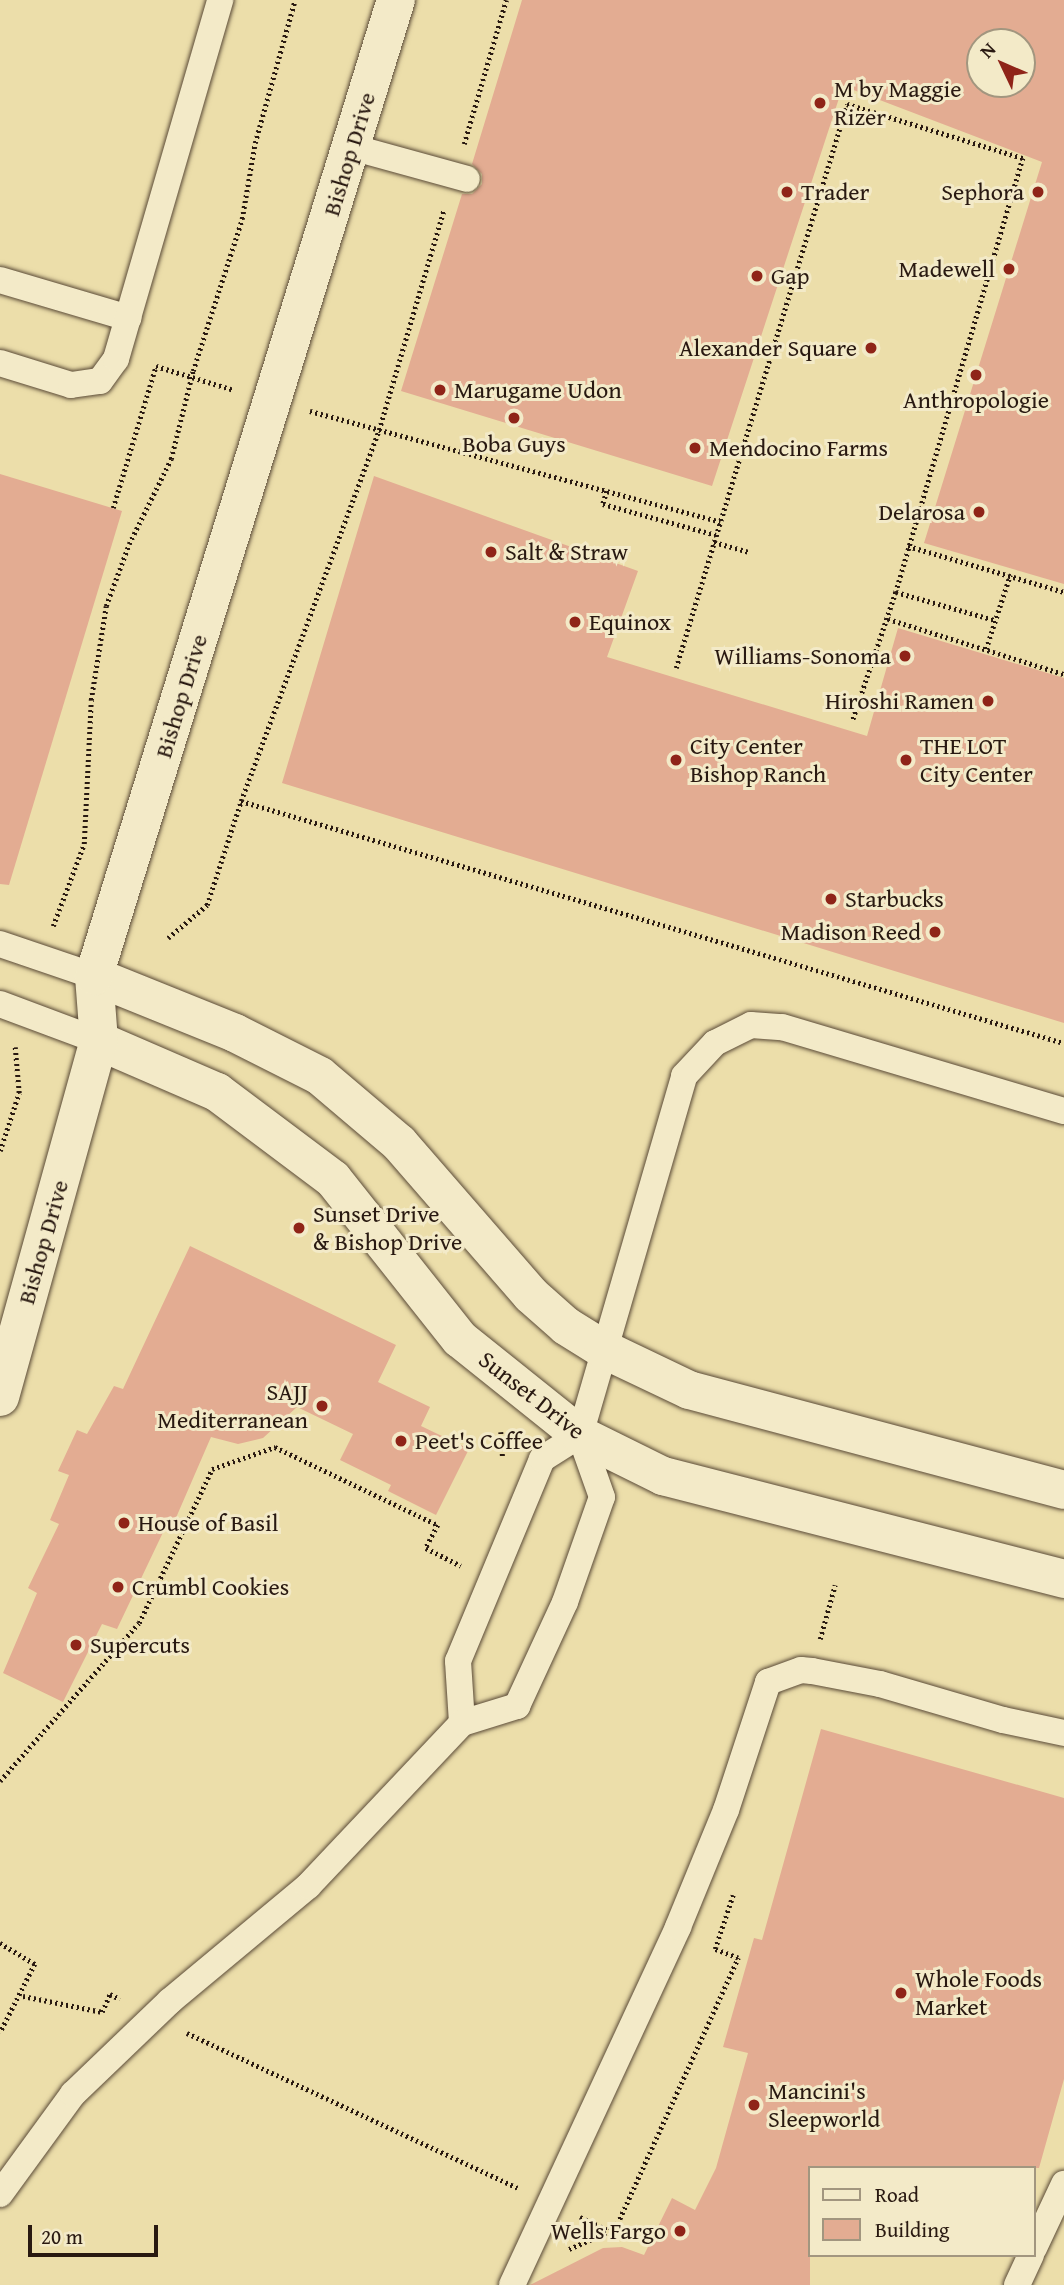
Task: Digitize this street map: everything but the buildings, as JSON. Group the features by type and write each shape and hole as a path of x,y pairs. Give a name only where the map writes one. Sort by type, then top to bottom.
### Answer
{"street":[{"name":"Bishop Drive","path":"0,1397 99,1041 94,976 396,0"},
{"path":"94,976 235,1033 320,1076 399,1143 531,1295 566,1326 603,1349 689,1390 1064,1490"},
{"name":"Sunset Drive","path":"99,1041 217,1092 333,1180 460,1339 580,1435 663,1476 1064,1579"}],"lane":[{"path":"0,363 71,384 100,381 116,359 220,0"},
{"path":"351,147 461,177"},
{"path":"0,280 128,318"},
{"path":"0,944 94,976"},
{"path":"0,1004 99,1041"},
{"path":"0,2194 73,2094 154,2017 308,1886 461,1723 517,1706 565,1602 602,1497 580,1435 684,1076 715,1043 751,1025 782,1027 1064,1111"},
{"path":"461,1723 458,1661 542,1459 580,1435"},
{"path":"512,2285 678,1927 726,1810 768,1682 806,1670 880,1684 1003,1720 1064,1733"},
{"path":"1036,2244 1064,2184"},
{"path":"1017,2285 1030,2257"}],"path":[{"path":"39,956 84,844 94,673 106,606 129,544 171,459 190,378 242,219 255,143 295,0"},
{"path":"168,938 207,905 241,801 379,430 461,177 506,0"},
{"path":"676,668 847,104 1023,158 888,619 853,720"},
{"path":"113,508 156,366 273,401 720,522"},
{"path":"607,491 603,504 716,535"},
{"path":"714,542 750,552"},
{"path":"908,546 1064,592"},
{"path":"986,649 1010,575"},
{"path":"896,592 995,621"},
{"path":"888,619 1064,674"},
{"path":"241,801 1064,1043"},
{"path":"0,1151 19,1093 13,1055 26,1012"},
{"path":"501,1432 503,1465"},
{"path":"0,1782 139,1623 212,1469 275,1447 438,1525 426,1548 463,1567 468,1554"},
{"path":"806,1670 835,1585"},
{"path":"561,2253 611,2231 738,1958 715,1949 736,1886"},
{"path":"0,1943 35,1964 23,1996 0,2033"},
{"path":"23,1996 102,2012 110,1994 611,2231"}],"place":[{"name":"M by Maggie Rizer","path":"820,103"},
{"name":"Trader","path":"787,192"},
{"name":"Sephora","path":"1038,192"},
{"name":"Madewell","path":"1009,269"},
{"name":"Gap","path":"757,276"},
{"name":"Alexander Square","path":"871,348"},
{"name":"Anthropologie","path":"976,375"},
{"name":"Marugame Udon","path":"440,390"},
{"name":"Boba Guys","path":"514,418"},
{"name":"Mendocino Farms","path":"695,448"},
{"name":"Delarosa","path":"979,512"},
{"name":"Salt & Straw","path":"491,552"},
{"name":"Equinox","path":"575,622"},
{"name":"Williams-Sonoma","path":"905,656"},
{"name":"Hiroshi Ramen","path":"988,701"},
{"name":"City Center Bishop Ranch","path":"676,760"},
{"name":"THE LOT City Center","path":"906,760"},
{"name":"Starbucks","path":"831,899"},
{"name":"Madison Reed","path":"935,932"},
{"name":"Sunset Drive & Bishop Drive","path":"299,1228"},
{"name":"SAJJ Mediterranean","path":"322,1406"},
{"name":"Peet's Coffee","path":"401,1441"},
{"name":"House of Basil","path":"124,1523"},
{"name":"Crumbl Cookies","path":"118,1587"},
{"name":"Supercuts","path":"76,1645"},
{"name":"Whole Foods Market","path":"901,1993"},
{"name":"Mancini's Sleepworld","path":"754,2105"},
{"name":"Wells Fargo","path":"680,2231"}]}
